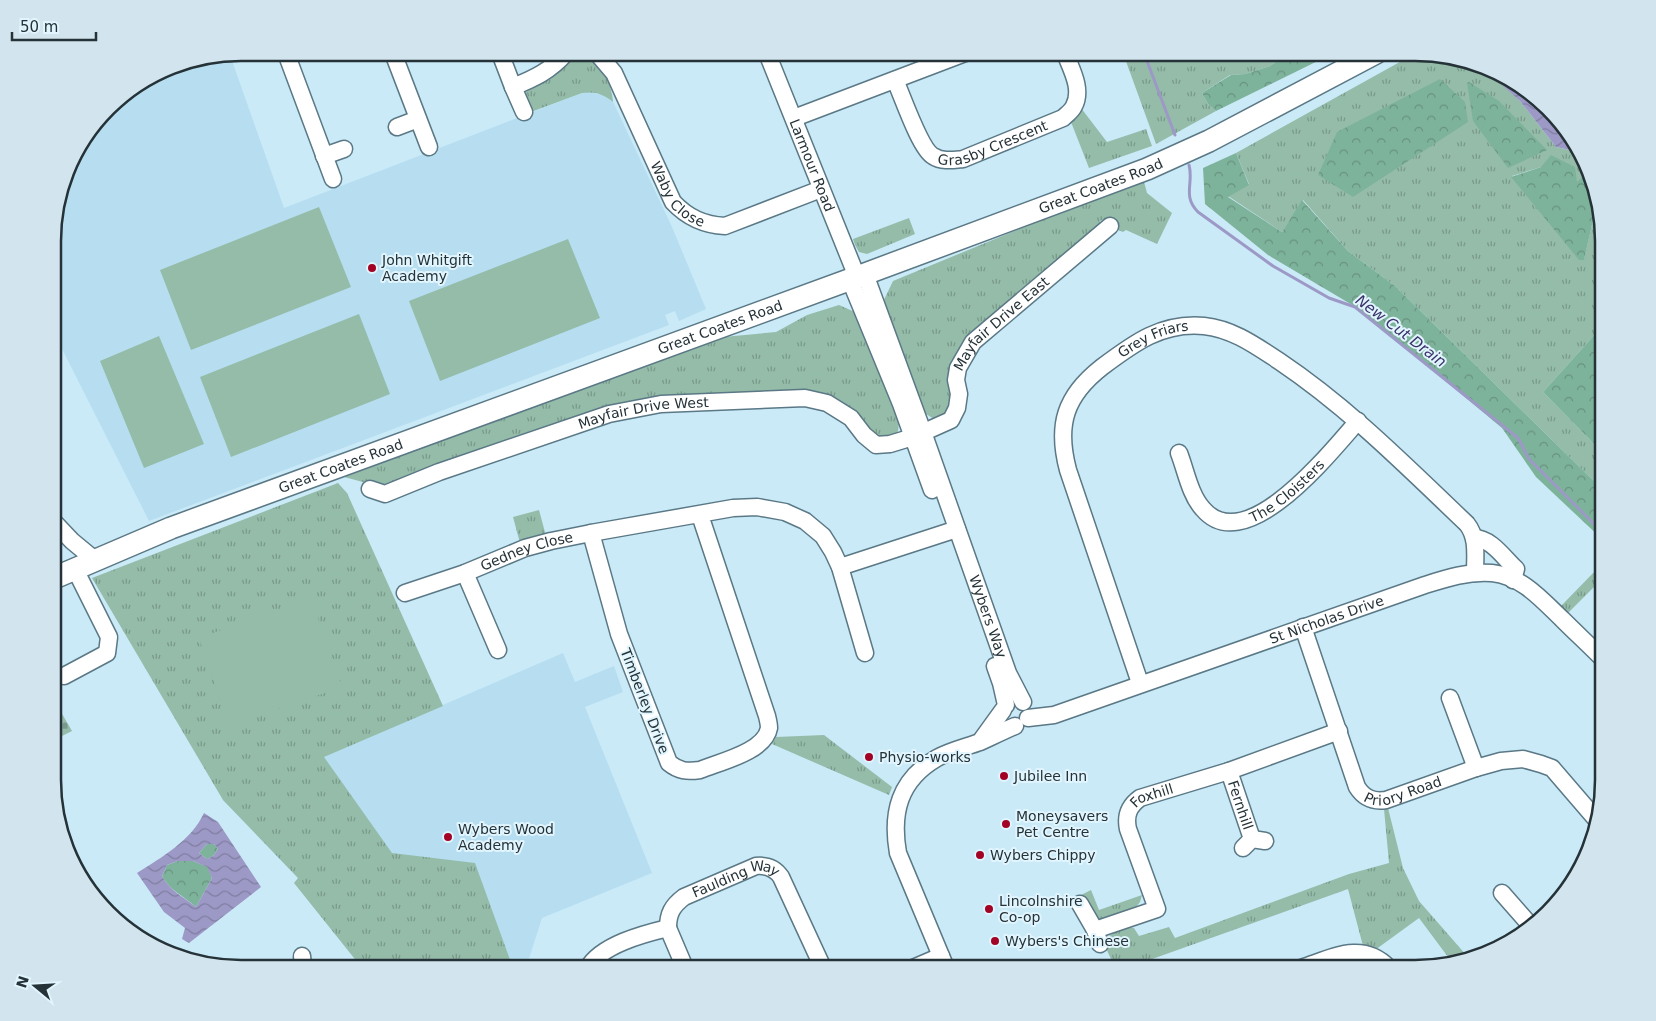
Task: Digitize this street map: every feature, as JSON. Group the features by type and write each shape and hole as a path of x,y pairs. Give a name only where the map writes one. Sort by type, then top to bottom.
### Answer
{"main road":[{"name":"Great Coates Road","path":"61,575 171,528 1147,169 1209,141 1359,61"}],"street":[{"path":"289,61 333,179"},
{"path":"396,61 429,147"},
{"path":"503,61 524,112"},
{"path":"513,87 537,77 557,61"},
{"name":"Waby Close","path":"604,61 614,73 673,202 682,212 710,225 725,226 821,189"},
{"name":"Larmour Road","path":"772,61 857,277"},
{"path":"794,118 942,61"},
{"name":"Grasby Crescent","path":"895,80 922,144 931,156 946,160 963,159 1063,118 1075,105 1077,85 1068,61"},
{"path":"397,127 418,119"},
{"path":"324,156 344,149"},
{"name":"Mayfair Drive East","path":"918,434 951,420 957,408 959,394 956,380 958,368 973,342 1110,226"},
{"name":"Wybers Way","path":"857,277 918,434 952,531 996,666 1004,708"},
{"name":"Grey Friars","path":"1140,684 1062,444 1066,414 1074,397 1084,383 1145,336 1175,328 1203,326 1226,331 1248,341 1311,383 1358,421 1467,524 1474,538 1480,538 1489,543 1516,569 1513,580"},
{"name":"Mayfair Drive West","path":"370,489 385,494 439,472 609,414 661,404 805,398 827,403 851,418 864,435 876,445 890,444 918,434"},
{"name":"The Cloisters","path":"1178,451 1196,501 1204,511 1216,519 1228,523 1239,522 1250,520 1276,504 1319,464 1358,421"},
{"path":"590,534 733,508 757,507 785,512 805,520 823,536 840,567 864,653"},
{"name":"Timberley Drive","path":"590,534 619,634 669,763 678,770 689,772 700,770 757,747 769,728 767,716 700,515"},
{"path":"61,529 95,560"},
{"path":"840,567 952,531"},
{"name":"Wybers Way","path":"952,531 1008,673 1022,715"},
{"name":"Gedney Close","path":"405,593 465,573 525,548 590,534"},
{"path":"1474,538 1475,573"},
{"path":"64,676 107,653 109,637 75,569"},
{"name":"Gedney Close","path":"465,573 498,650"},
{"name":"St Nicholas Drive","path":"943,960 898,853 895,819 903,792 923,768 937,758 981,741 1022,715 1054,715 1449,577 1475,573 1494,573 1523,584 1542,599 1595,651"},
{"name":"Priory Road","path":"1303,627 1357,787 1366,797 1372,800 1386,800 1476,768 1514,759 1552,768 1591,814"},
{"path":"1449,694 1476,768"},
{"path":"981,741 1004,708 1014,700 1022,715 1005,721 1004,708"},
{"name":"Foxhill","path":"1080,904 1098,937 1157,909 1126,820 1132,803 1140,798 1229,771 1339,731"},
{"name":"Fernhill","path":"1229,771 1253,843"},
{"name":"Faulding Way","path":"668,928 670,910 684,897 756,866 769,867 781,877 819,960"},
{"path":"1502,893 1527,921"},
{"path":"595,960 607,950 646,933 668,928 682,960"},
{"path":"1330,960 1355,953 1374,956 1379,960"}],"shaded area":[{"name":"John Whitgift Academy","path":"232,62 284,208 582,93 588,92 604,95 613,102 672,227 706,309 679,321 675,311 665,315 669,325 149,521 61,347 61,241 67,194 85,151 106,122 122,106 151,85 172,75 194,67"},
{"name":"Wybers Wood Academy","path":"563,653 575,682 614,666 623,692 585,707 652,873 542,918 529,960 365,960 298,878 223,800"}],"green space":[{"path":"563,61 596,61 611,88 613,102 599,94 591,92 582,93 531,112 526,100 526,92"},
{"path":"1126,61 1277,61 1270,66 1245,74 1230,75 1202,93 1208,104 1216,111 1156,144"},
{"path":"1277,61 1318,61 1216,111 1208,104 1202,93 1231,75 1245,74 1270,66"},
{"path":"1402,61 1439,63 1462,67 1499,82 1520,101 1556,147 1570,150 1583,177 1577,183 1541,167 1512,176 1584,259 1593,219 1595,334 1543,392 1595,445 1595,482 1395,286 1348,251 1303,200 1282,232 1228,196 1249,184 1236,153"},
{"path":"1440,79 1465,102 1468,122 1353,197 1318,175 1337,132"},
{"path":"1469,82 1499,101 1547,150 1508,168 1473,121 1467,83"},
{"path":"1081,108 1107,142 1146,129 1152,146 1089,168 1071,122"},
{"path":"1236,153 1249,185 1228,197 1282,232 1302,200 1348,251 1395,286 1595,482 1595,532 1536,477 1502,428 1359,309 1268,255 1205,204 1203,168"},
{"path":"1551,155 1575,167 1577,182 1583,176 1589,194 1593,219 1584,260 1579,260 1511,177 1541,167"},
{"path":"1143,178 1147,193 1172,213 1157,244 1126,230 1123,232 1111,227 1107,218 1100,221 1100,231 964,344 954,412 937,421 926,414 922,409 882,304 893,281"},
{"path":"319,207 351,287 191,350 160,270"},
{"path":"909,218 915,234 867,254 859,252 853,239"},
{"path":"568,239 600,318 440,381 409,301"},
{"path":"839,305 857,313 899,423 894,439 882,443 840,405 659,401 385,488 333,474 723,337 776,332 807,315"},
{"path":"359,314 390,394 231,457 200,377"},
{"path":"1595,334 1595,445 1543,392"},
{"path":"159,336 204,444 144,468 100,361"},
{"path":"338,483 347,493 443,706 324,757 392,853 475,863 510,960 356,960 294,883 298,878 223,800 92,578"},
{"path":"539,510 546,536 520,543 513,517"},
{"path":"1595,571 1595,586 1568,613 1561,606"},
{"path":"311,598 342,687 229,726 199,638"},
{"path":"61,712 72,731 61,736"},
{"path":"824,735 892,787 889,795 772,744 776,737"},
{"path":"1388,808 1403,868 1419,901 1464,953 1448,956 1419,918 1375,950 1363,946 1348,889 1149,960 1112,960 1105,946 1106,940 1113,934 1125,929 1134,928 1139,936 1169,927 1175,938 1349,874 1389,863 1384,809"},
{"path":"207,844 214,844 218,849 214,855 207,859 199,853"},
{"path":"178,861 193,861 208,867 212,878 196,907 173,890 162,876 167,865"},
{"path":"1091,890 1099,910 1142,895 1136,907 1097,920 1091,916 1081,895"}],"water":[{"path":"1498,81 1534,106 1550,122 1570,150 1556,147 1520,101"},
{"path":"204,813 218,822 261,887 189,943 182,939 185,928 164,912 137,873 175,848 192,832","holes":["207,844 214,844 218,849 214,855 207,859 199,853","178,861 193,861 207,867 212,878 196,907 173,890 162,876 167,865"]}],"waterway":[{"name":"New Cut Drain","path":"1147,61 1175,135"},
{"name":"New Cut Drain","path":"1189,165 1189,195 1193,206 1198,212 1273,266 1329,298 1355,307 1518,438 1529,459 1595,525"}],"place":[{"name":"John Whitgift Academy","path":"372,268"},
{"name":"Physio-works","path":"869,757"},
{"name":"Jubilee Inn","path":"1004,776"},
{"name":"Moneysavers Pet Centre","path":"1006,824"},
{"name":"Wybers Wood Academy","path":"448,837"},
{"name":"Wybers Chippy","path":"980,855"},
{"name":"Lincolnshire Co-op","path":"989,909"},
{"name":"Wybers's Chinese","path":"995,941"}]}
